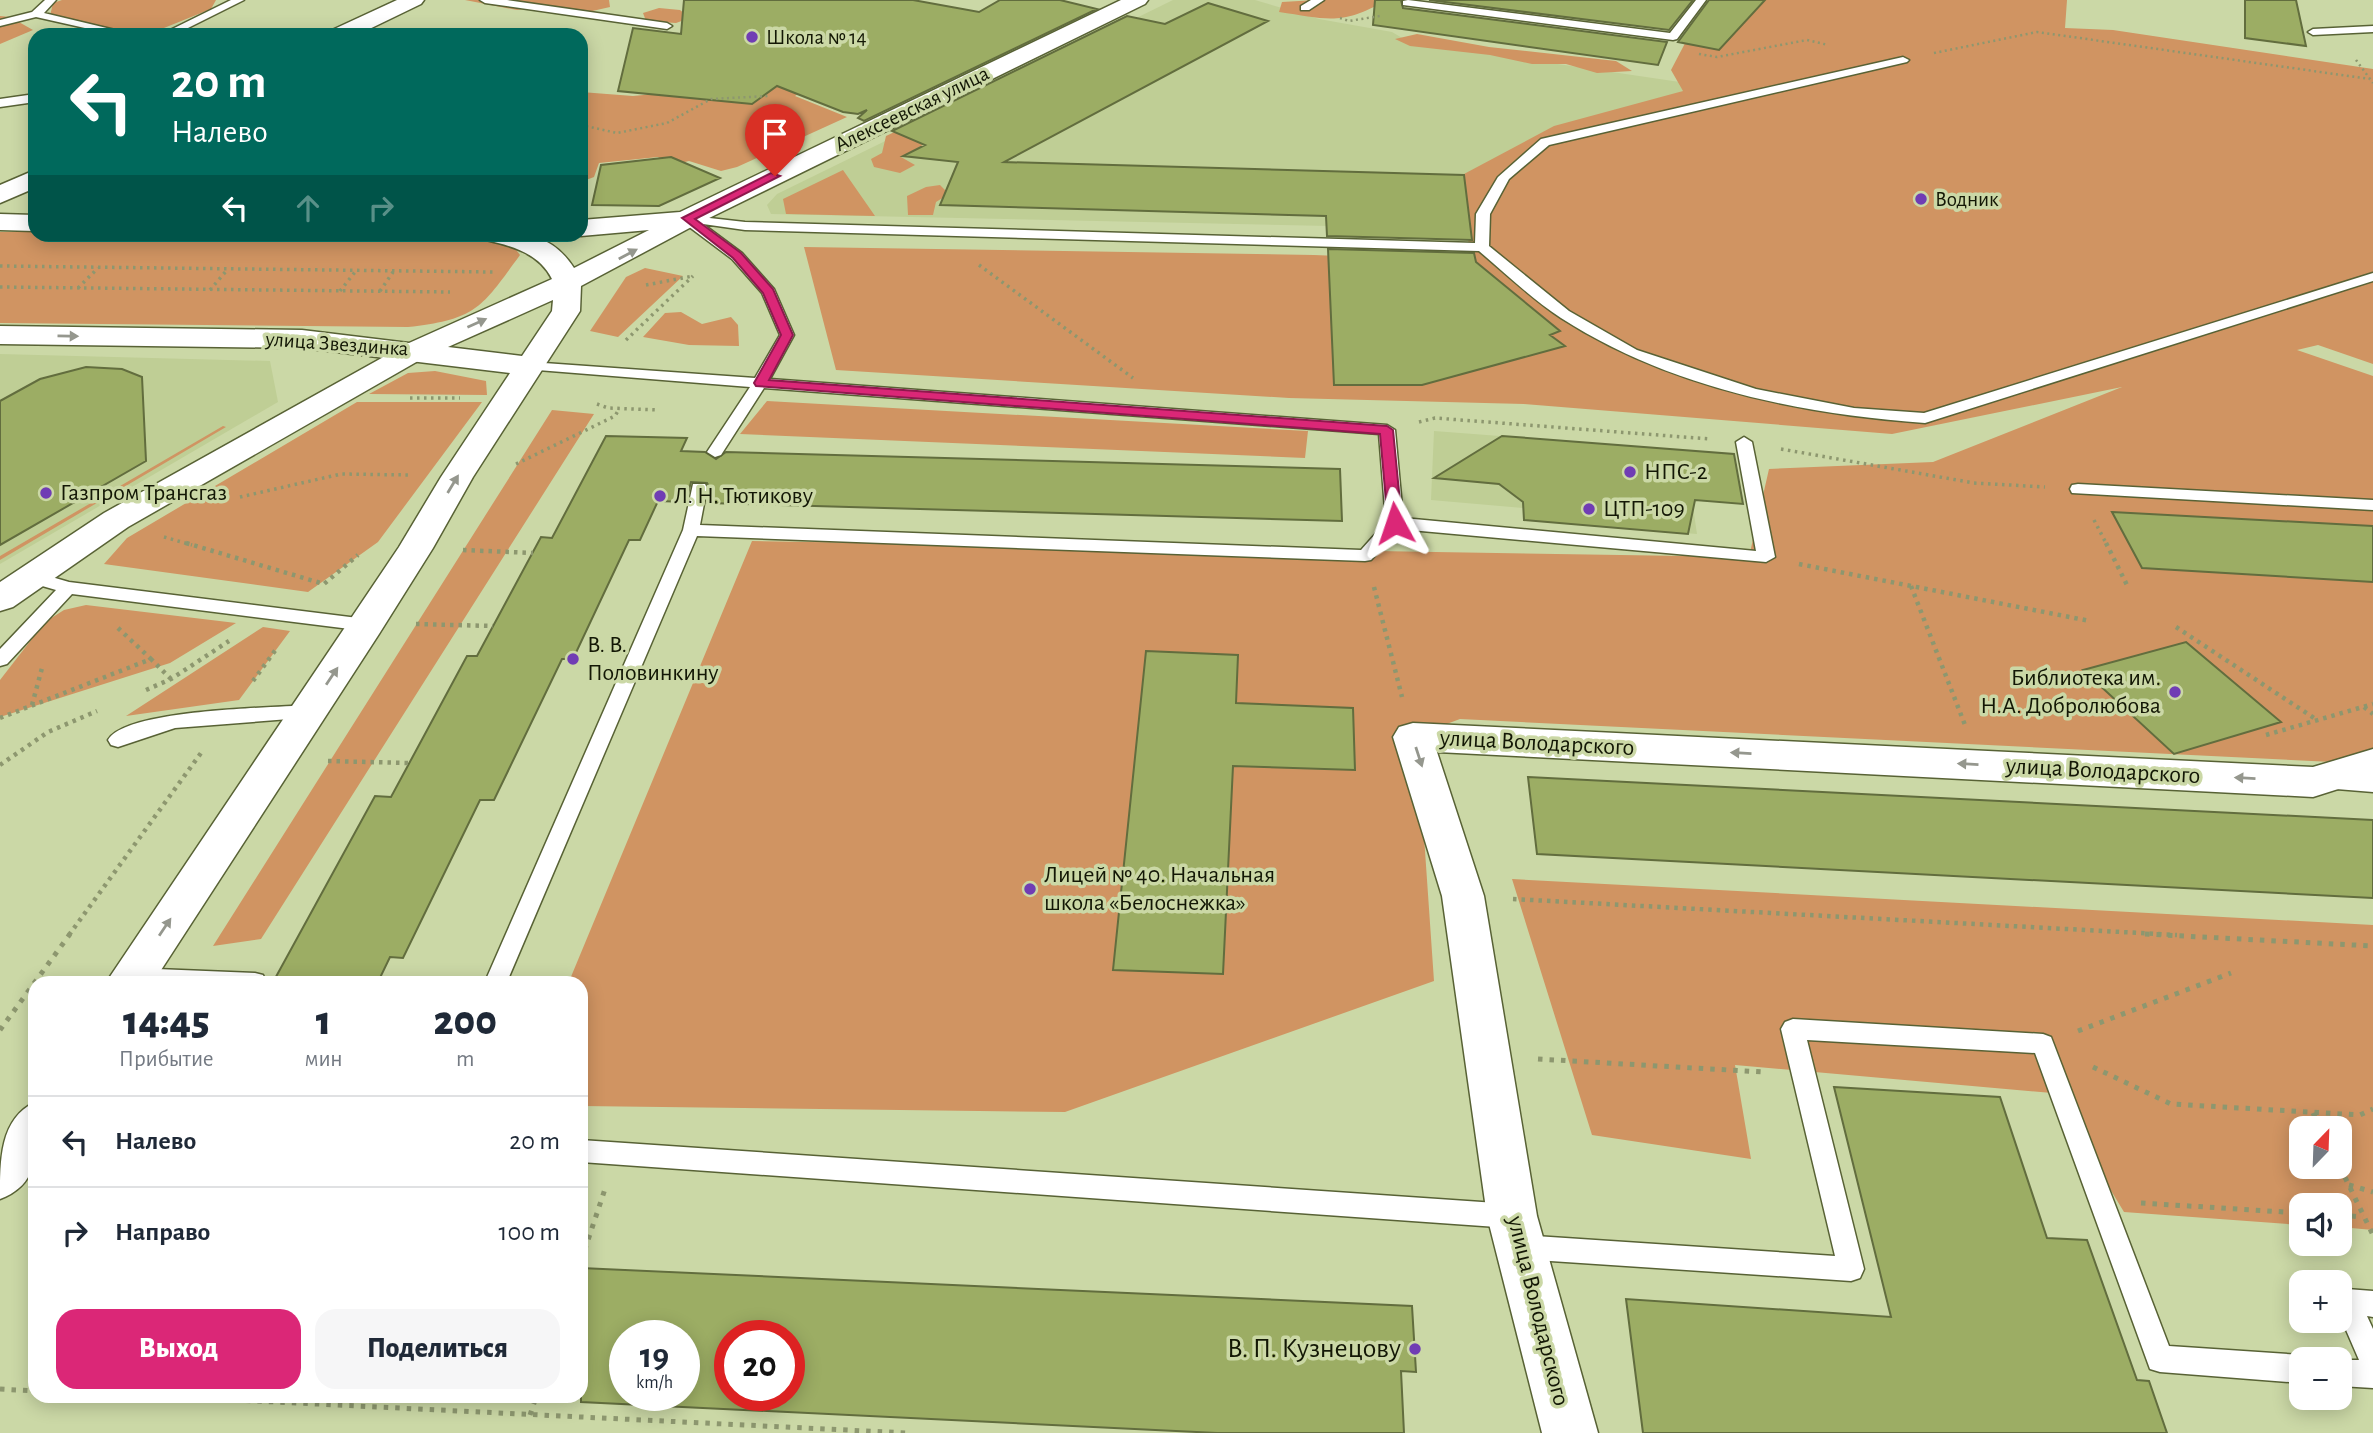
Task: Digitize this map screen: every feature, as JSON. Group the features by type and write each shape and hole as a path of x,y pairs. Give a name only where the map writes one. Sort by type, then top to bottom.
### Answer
{"street":[{"path":"355,28 414,0"},
{"name":"Алексеевская улица","path":"688,218 1138,0"},
{"path":"0,195 28,181"},
{"path":"588,227 688,218"},
{"name":"улица Звездинка","path":"0,335 302,339 415,351 631,253 688,218"},
{"path":"0,222 28,223"},
{"path":"133,976 366,625 416,548 457,477 566,311 570,297 567,284 553,259 539,247 527,242"},
{"path":"0,599 116,520 415,351 530,366"},
{"name":"улица Володарского","path":"1570,1433 1516,1232 1463,896 1413,737 2313,782 2373,763"},
{"path":"0,1176 28,1134"}],"lane":[{"path":"36,14 51,0"},
{"path":"181,28 239,0"},
{"path":"485,0 667,26"},
{"path":"1306,8 1319,0"},
{"path":"1406,5 1673,37 1701,0"},
{"path":"0,23 36,14 99,28"},
{"path":"2314,32 2373,29"},
{"path":"1482,247 1483,214 1503,177 1545,142 1896,62"},
{"path":"0,103 28,99"},
{"path":"688,218 745,226 1482,247 1564,313 1632,354 1753,393 1854,413 1925,418 2373,276"},
{"path":"688,218 737,256 769,292 787,335 761,383 715,452"},
{"path":"530,366 1387,430 1395,523 1366,556 691,530"},
{"path":"1395,523 1766,557 1744,442"},
{"path":"498,976 691,530 699,488"},
{"path":"2078,489 2373,505"},
{"path":"31,577 73,589 366,625"},
{"path":"0,660 73,589"},
{"path":"118,740 149,727 175,721 308,712"},
{"path":"2313,782 2373,785"},
{"path":"588,1152 1516,1232 1851,1269 1793,1029 2043,1044 2160,1359 2289,1368"},
{"path":"2373,1304 2347,1302 2373,1359"},
{"path":"2352,1373 2373,1374"}],"path":[{"path":"1937,52 2037,32 2370,79"},
{"path":"1673,37 1681,51 1717,57 1807,40 1896,62"},
{"path":"588,127 617,133 667,123 711,99 768,96"},
{"path":"933,231 1188,417"},
{"path":"0,266 497,272"},
{"path":"78,288 99,268"},
{"path":"209,290 228,269"},
{"path":"340,291 355,271"},
{"path":"379,291 394,271"},
{"path":"639,286 694,276 647,323"},
{"path":"0,287 452,292"},
{"path":"404,398 472,398"},
{"path":"511,467 615,416 619,409"},
{"path":"1387,430 1435,418 1744,442 1973,483 2078,489"},
{"path":"341,474 419,475"},
{"path":"2101,534 2127,585"},
{"path":"156,535 324,584 359,554"},
{"path":"459,550 533,553"},
{"path":"1366,556 1413,737"},
{"path":"1766,557 2090,621"},
{"path":"1911,585 1970,737"},
{"path":"73,589 171,679"},
{"path":"134,695 171,679 270,614"},
{"path":"414,624 493,626"},
{"path":"2176,627 2318,720"},
{"path":"39,976 283,640"},
{"path":"0,718 151,659"},
{"path":"32,705 43,666"},
{"path":"0,765 48,732 110,706"},
{"path":"2364,707 2373,714"},
{"path":"327,761 410,763"},
{"path":"1463,896 2373,946"},
{"path":"2043,1044 2231,973"},
{"path":"0,1030 28,991"},
{"path":"2043,1044 2171,1104 2360,1115 2373,1109"},
{"path":"1488,1056 1804,1075"},
{"path":"2313,1112 2315,1116"},
{"path":"588,1240 616,1154"},
{"path":"2346,1180 2373,1235"},
{"path":"2348,1185 2373,1192"},
{"path":"2102,1200 2289,1212"},
{"path":"2352,1216 2364,1217"},
{"path":"0,1389 28,1391"},
{"path":"293,1403 907,1433"},
{"path":"530,1415 534,1403"}],"shaded area":[{"path":"62,0 216,0 211,9 164,28 93,28 49,20 53,3"},
{"path":"465,0 609,0 610,7 588,12 542,6 517,10"},
{"path":"1173,0 1255,0 1319,19 1392,32 1409,42 1700,85 1657,100 1471,221 1471,229 771,214 767,205 777,194"},
{"path":"1386,0 1346,17 1323,18 1279,12 1282,2"},
{"path":"1713,0 2067,0 2065,28 2113,30 2373,69 2373,364 2318,345 2297,350 2373,376 2373,764 1460,719 1417,735 1434,981 1065,1112 588,1106 588,976 571,976 752,541 1749,557 1769,469 1933,462 2122,387 1892,434 1524,404 1289,398 836,370 804,247 1314,255 1464,261 1471,229 1464,174 1554,126 1683,91 1671,70 1693,28"},
{"path":"659,8 680,10 690,18 676,23 646,21 643,13"},
{"path":"0,16 10,17 29,28 28,32 0,44"},
{"path":"1417,34 1489,47 1616,61 1632,71 1597,73 1566,64 1532,64 1490,55 1410,46 1395,39"},
{"path":"780,82 804,89 795,96 847,117 737,167 721,171 689,161 668,166 658,157 599,163 594,177 588,179 588,93 633,96"},
{"path":"962,100 972,118 901,157 915,165 900,173 874,167 871,159 882,153 886,136"},
{"path":"843,170 875,216 786,214 783,199"},
{"path":"940,185 949,194 936,202 933,215 908,215 907,196 926,187"},
{"path":"0,232 28,232 28,242 501,242 514,247 520,255 486,299 475,308 463,315 431,324 408,327 0,323"},
{"path":"645,268 683,276 618,337 590,331 626,277"},
{"path":"681,312 702,324 731,317 738,325 739,346 689,345 643,337 665,313"},
{"path":"0,354 270,361 278,402 0,564"},
{"path":"435,371 486,381 487,395 369,394 408,373"},
{"path":"767,401 1308,431 1305,458 740,434"},
{"path":"357,402 482,402 378,542 308,592 104,564 127,538"},
{"path":"552,410 594,414 261,939 213,946"},
{"path":"223,426 226,427 0,560 0,556"},
{"path":"1434,431 1734,454 1743,504 1692,500 1697,534 1524,520 1523,508 1431,500"},
{"path":"86,605 236,623 170,663 0,717 0,680 45,622 64,610"},
{"path":"263,627 290,631 239,700 126,716"},
{"path":"1512,879 2373,925 2373,1230 2352,1228 2352,1193 2289,1193 2289,1224 2124,1212 2052,1093 1735,1065 1751,1159 1592,1135"}],"building":[{"path":"684,0 913,0 979,12 1000,0 1060,0 1097,9 864,121 858,118 867,110 858,114 843,112 777,86 752,104 618,91 633,28 681,34"},
{"path":"1375,0 1401,0 1403,8 1667,42 1658,65 1373,25"},
{"path":"1429,0 1693,0 1669,30"},
{"path":"1709,0 1765,0 1719,50 1678,42"},
{"path":"2245,0 2296,0 2306,46 2245,38"},
{"path":"1208,3 1268,21 1004,162 1464,175 1472,240 1327,236 1326,216 940,205 958,162 903,156 925,145 892,131 1127,16 1165,24"},
{"path":"671,157 720,178 659,206 592,205 601,165"},
{"path":"1328,249 1474,253 1476,262 1560,331 1550,335 1565,346 1422,385 1334,385"},
{"name":"Газпром Трансгаз","path":"86,367 122,369 142,377 146,461 0,545 0,401 40,379"},
{"path":"606,436 687,438 681,451 705,452 716,459 726,452 1340,469 1342,521 707,503 710,488 707,483 691,482 686,502 658,501 640,540 629,540 573,659 562,659 494,800 480,800 403,958 390,957 381,976 276,976 375,796 391,797 467,656 477,656 541,537 552,538"},
{"path":"1502,436 1734,454 1743,504 1695,500 1688,534 1524,520 1523,502 1499,484 1434,478"},
{"path":"2112,512 2373,526 2373,582 2142,568"},
{"name":"Библиотека им. Н.А. Добролюбова","path":"2186,642 2281,722 2174,754 2083,670"},
{"path":"1146,651 1238,655 1236,703 1353,708 1355,770 1233,766 1223,974 1113,970"},
{"path":"1528,777 2373,820 2373,898 1537,854"},
{"path":"1834,1087 2000,1097 2047,1238 2087,1240 2137,1380 2149,1381 2167,1433 1643,1433 1626,1299 1891,1317"},
{"path":"588,1268 1412,1306 1416,1372 1401,1371 1404,1433 1217,1433 766,1411 805,1411 805,1320 714,1320 714,1408 700,1408 700,1320 609,1320 609,1403 588,1402"}],"place":[{"name":"Школа № 14","path":"752,37"},
{"name":"Водник","path":"1921,199"},
{"name":"НПС-2","path":"1630,472"},
{"name":"Газпром Трансгаз","path":"46,493"},
{"name":"Л. Н. Тютикову","path":"660,496"},
{"name":"ЦТП-109","path":"1589,509"},
{"name":"В. В. Половинкину","path":"573,659"},
{"name":"Библиотека им. Н.А. Добролюбова","path":"2175,692"},
{"name":"Лицей № 40. Начальная школа «Белоснежка»","path":"1030,889"},
{"name":"В. П. Кузнецову","path":"1415,1349"}],"route":[{"path":"775,176 688,218 737,256 769,292 787,335 761,383 1387,430 1395,523"}]}
